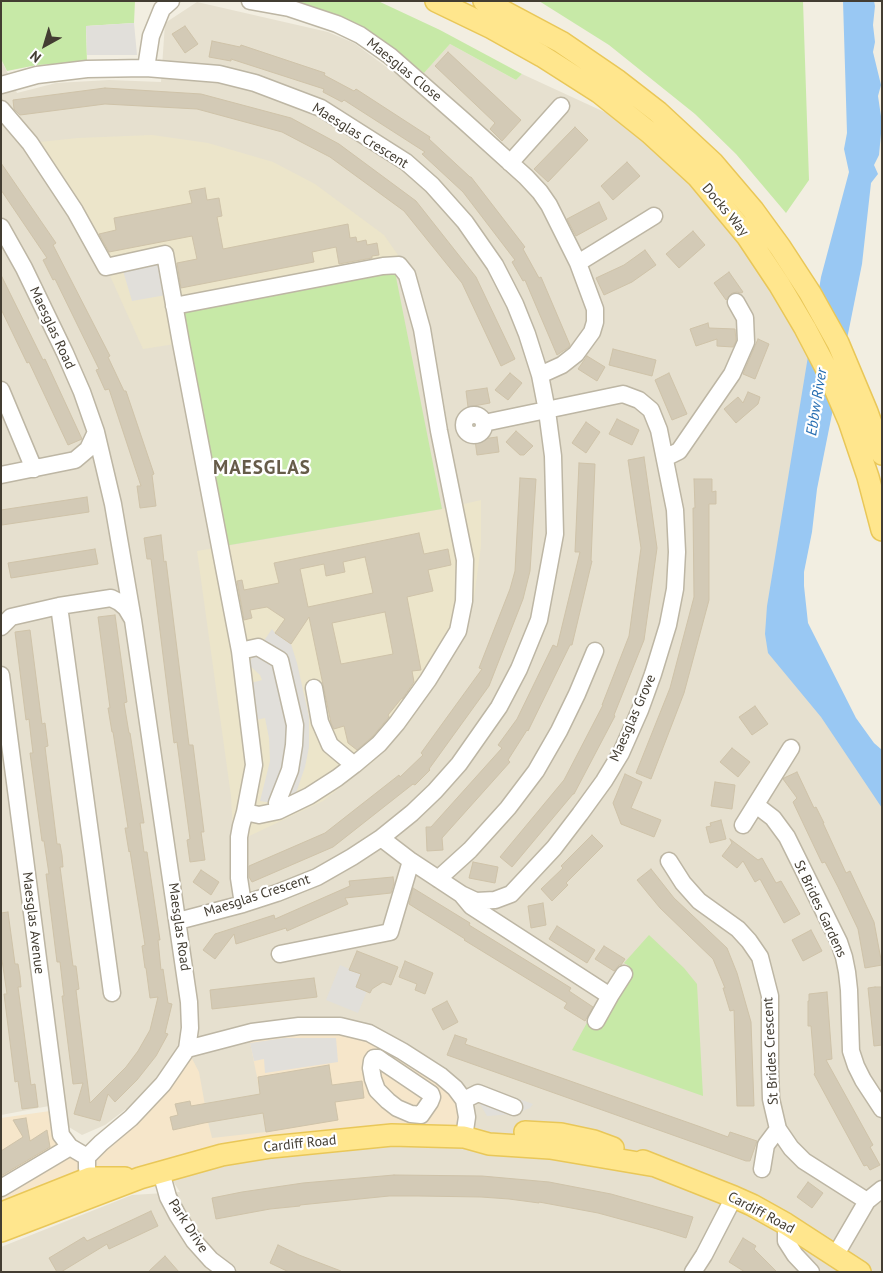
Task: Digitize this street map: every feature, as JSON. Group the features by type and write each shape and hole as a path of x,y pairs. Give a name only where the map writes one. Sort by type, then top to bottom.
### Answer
{"main road":[{"name":"Docks Way","path":"436,1 492,28 542,56 600,93 650,133 698,177 747,236 806,328 826,368 855,439 868,477 882,530"},
{"name":"Docks Way","path":"484,1 561,42 618,81 658,112 713,164 753,210 810,293 838,343 867,412 882,454"},
{"name":"Cardiff Road","path":"1,1216 7,1211 90,1176 140,1178 222,1155 270,1147 392,1135 464,1137 489,1144 550,1148 656,1166 752,1205 786,1224 860,1272"},
{"name":"Cardiff Road","path":"1,1231 90,1176"}],"street":[{"path":"146,68 151,36 162,8 171,1"},
{"name":"Maesglas Close","path":"250,1 289,8 337,24 360,35 390,56 464,120 536,187 549,205 578,263 595,309 595,322 592,332 576,354 562,365 540,374"},
{"name":"Maesglas Crescent","path":"1,85 37,75 87,70 146,68 219,74 255,82 321,108 406,162 432,185 465,222 495,265 516,304 540,374 553,456 555,534 539,620 519,669 499,707 459,764 436,791 382,838 317,877 243,904 178,920"},
{"path":"510,163 561,106"},
{"path":"1,109 30,143 75,211 106,267 165,254 240,651 254,765 246,812 239,837 238,878 243,904"},
{"path":"578,263 654,216"},
{"name":"Maesglas Road","path":"1,227 24,268 65,353 82,392 96,432 113,504 133,620 189,1002 190,1028 187,1050 163,1084 131,1118 101,1143 90,1176"},
{"path":"174,306 382,266 399,266 407,275 422,329 439,431 465,560 464,601 458,631 428,680 385,737 354,765 308,796 278,811 260,815 246,812"},
{"path":"665,458 679,451 732,374 746,342 745,318 736,302"},
{"path":"1,390 34,469"},
{"name":"Maesglas Grove","path":"382,838 411,862 461,894 476,901 495,900 511,894 554,848 604,781 621,753 640,710 668,625 678,552 675,510 660,430 651,410 639,400 623,394 547,411"},
{"path":"484,423 547,411"},
{"path":"1,475 74,460 88,449 96,432"},
{"path":"1,627 11,617 59,606 111,598 126,608 133,620"},
{"path":"59,606 112,992"},
{"path":"240,651 258,647 280,660 295,725 290,770 278,803 278,811"},
{"path":"438,879 470,850 508,808 536,771 577,694 595,651"},
{"name":"Maesglas Avenue","path":"1,676 57,1110 61,1135 70,1147"},
{"path":"314,688 320,722 330,745 354,765"},
{"path":"743,825 791,748"},
{"name":"St Brides Gardens","path":"756,805 773,818 787,837 839,942 847,972 852,1051 856,1066 863,1080 882,1109"},
{"name":"St Brides Crescent","path":"670,861 683,883 699,900 738,929 760,957 770,996 771,1099 778,1129 791,1148 804,1161 866,1201"},
{"path":"280,954 390,932 411,862"},
{"name":"Maesglas Grove","path":"461,894 471,906 610,996"},
{"path":"596,1022 624,974"},
{"path":"187,1050 252,1032 299,1026 340,1026 369,1033 402,1051 441,1076 455,1088 464,1100 467,1117 464,1137"},
{"path":"464,1100 478,1093 514,1107"},
{"path":"421,1115 422,1136"},
{"path":"762,1169 766,1145 778,1129"},
{"path":"1,1188 70,1147 90,1176"},
{"name":"Park Drive","path":"161,1172 168,1197 194,1241 211,1260 227,1272"},
{"path":"835,1256 866,1201 882,1189"},
{"path":"693,1272 734,1197"},
{"path":"786,1224 786,1241 795,1255 811,1272"}],"shaded area":[{"path":"197,2 328,32 354,43 412,86 450,44 516,80 522,74 650,133 698,177 825,366 781,585 882,772 882,1272 1,1272 1,1247 132,1195 180,1192 126,1109 105,1125 82,1135 69,1127 65,1103 1,1115 1,59 17,93 56,83 109,80 161,82 165,23"},
{"path":"134,23 137,55 87,55 86,26"},
{"path":"152,135 208,143 273,162 315,184 384,235 405,265 181,343 143,349 106,267 30,143 78,138"},
{"path":"165,254 172,294 132,301 121,264"},
{"path":"481,500 481,546 474,598 458,645 412,719 374,761 323,801 245,838 233,834 231,796 197,551 442,509"},
{"path":"272,629 291,644 297,663 309,717 309,747 305,767 295,796 272,803 260,801 270,761 269,738 265,718 256,720 251,683 262,680 260,675 248,664"},
{"path":"340,965 361,974 356,987 367,991 358,1013 326,1000"},
{"path":"340,1026 455,1088 464,1137 271,1147 1,1217 1,1118 57,1110 61,1135 87,1157 187,1049 199,1072 212,1138 266,1132 248,1033"},
{"path":"284,1038 336,1038 338,1062 265,1073 264,1059 254,1061 250,1043"},
{"path":"477,1084 533,1104 530,1108 515,1114 487,1116 471,1089"}],"green space":[{"path":"1,1 135,1 134,23 86,26 87,62 37,65 7,71 1,59"},
{"path":"290,1 378,1 440,30 522,74 516,80 450,44 424,73 369,31 303,4"},
{"path":"539,1 803,1 809,180 786,213 736,154 695,114 609,45"},
{"path":"395,272 442,509 218,547 178,312"},
{"path":"649,935 684,968 697,984 703,1096 572,1050 589,1019 629,966 624,963"}],"water":[{"name":"Ebbw River","path":"843,1 874,1 873,25 875,42 873,52 881,85 878,96 882,123 879,155 874,165 878,174 871,183 862,264 817,489 812,532 804,572 804,586 808,623 856,718 874,743 882,750 882,808 821,717 768,653 765,634 767,606 821,277 849,172 844,149 847,133"}],"building":[{"path":"185,26 198,44 185,53 172,34"},
{"path":"212,41 240,47 241,45 325,73 324,75 354,91 356,89 430,137 429,139 471,177 525,247 523,249 539,278 541,277 570,345 569,347 557,355 525,280 523,281 512,262 515,260 463,192 422,154 425,152 344,100 342,102 323,92 324,89 231,59 231,61 209,57"},
{"path":"448,52 521,120 502,141 490,129 495,123 435,66"},
{"path":"105,88 201,94 291,118 339,144 416,201 476,277 515,359 501,366 462,283 404,211 330,157 282,132 197,109 105,104 20,115 14,109 13,100"},
{"path":"575,127 588,140 548,182 534,169"},
{"path":"627,162 640,176 613,200 601,186"},
{"path":"1,163 56,243 53,245 110,356 108,357 124,391 126,391 154,474 152,475 156,506 140,508 137,486 141,486 109,389 105,390 96,370 99,369 55,279 53,280 43,260 47,258 1,190"},
{"path":"205,188 207,200 219,198 222,216 217,217 223,249 348,224 350,238 356,237 357,242 366,240 367,245 377,243 379,255 339,264 336,247 312,252 314,262 181,288 177,263 197,259 192,236 109,252 99,234 116,230 114,218 192,203 189,191"},
{"path":"599,202 607,219 576,236 567,219"},
{"path":"693,231 705,245 679,268 666,254"},
{"path":"645,250 656,265 632,282 604,295 596,278 624,265"},
{"path":"729,272 743,292 732,293 726,300 714,283"},
{"path":"1,275 43,360 45,359 82,439 68,445 29,362 27,363 1,309"},
{"path":"708,323 709,328 735,329 736,341 733,347 717,346 717,339 696,346 690,329"},
{"path":"758,339 769,344 755,379 743,374"},
{"path":"613,349 656,360 652,376 609,365"},
{"path":"587,356 605,367 597,381 578,369"},
{"path":"510,373 522,383 508,400 495,390"},
{"path":"669,373 687,414 672,420 655,380"},
{"path":"487,388 490,403 468,407 466,391"},
{"path":"748,392 760,397 758,404 736,423 724,409 738,397 743,403"},
{"path":"617,419 639,430 632,445 609,434"},
{"path":"586,422 600,432 586,453 572,443"},
{"path":"516,431 533,446 524,455 520,455 506,442"},
{"path":"497,437 499,452 477,455 475,440"},
{"path":"644,457 657,548 644,640 615,716 574,794 512,867 500,857 564,780 603,705 629,636 641,548 628,460"},
{"path":"579,463 595,464 592,561 572,645 570,645 528,731 508,760 510,762 442,838 443,850 427,851 426,827 431,827 502,748 498,745 517,719 553,645 557,647 580,552 575,552"},
{"path":"520,478 536,479 530,571 523,599 489,686 430,770 415,785 413,784 333,847 252,882 249,877 249,866 325,833 399,775 400,777 423,755 421,753 482,669 479,668 510,589 515,571"},
{"path":"694,479 712,479 712,492 716,491 716,504 709,504 709,600 684,693 651,779 636,773 670,688 694,597"},
{"path":"87,497 89,512 2,525 1,510"},
{"path":"419,533 424,554 448,549 451,565 428,570 433,591 407,597 421,670 412,671 414,682 403,698 372,737 357,750 348,743 344,726 334,729 331,723 309,617 291,644 275,633 285,619 267,607 250,610 252,618 244,620 237,581 242,580 244,590 279,583 274,563","holes":["365,557 373,593 308,607 300,569 324,564 326,576 345,572 343,562","385,612 393,654 341,664 332,623"]},
{"path":"161,535 164,562 166,561 189,745 193,745 204,832 201,832 205,860 190,862 187,840 190,839 177,742 174,743 151,559 147,559 144,538"},
{"path":"95,549 98,564 11,578 8,563"},
{"path":"115,615 127,702 124,703 144,823 140,823 144,852 147,852 160,940 158,940 161,970 163,969 168,1003 172,1004 165,1033 168,1034 156,1056 137,1080 115,1102 108,1094 100,1121 74,1114 83,1083 73,1084 62,996 64,996 60,962 57,962 46,874 49,874 44,841 42,841 30,753 33,753 29,719 26,720 15,632 30,630 42,724 45,723 48,746 45,747 57,844 60,844 62,855 63,867 60,867 73,966 76,966 79,989 76,990 90,1103 126,1067 138,1051 150,1030 158,997 150,998 142,946 145,945 125,828 128,828 108,708 110,708 98,617"},
{"path":"755,706 768,724 752,735 739,717"},
{"path":"732,748 750,762 738,777 720,762"},
{"path":"797,772 814,808 816,807 824,823 846,873 850,871 874,922 882,965 865,968 858,929 825,862 822,863 793,802 797,798 783,779"},
{"path":"625,774 642,782 631,808 661,820 654,837 621,824 613,803"},
{"path":"715,782 735,785 732,809 711,806"},
{"path":"721,820 726,839 710,843 706,827 711,826 710,823"},
{"path":"592,835 603,846 566,883 568,885 552,901 541,889 563,868 561,866"},
{"path":"730,839 758,860 762,858 776,883 781,881 800,914 784,923 760,879 755,882 743,861 737,868 722,856 732,843"},
{"path":"473,862 498,867 495,883 469,878"},
{"path":"651,869 674,898 727,948 737,973 751,1022 754,1106 737,1106 734,1010 730,1011 723,988 725,988 713,959 660,908 637,880"},
{"path":"201,870 219,882 211,895 193,882"},
{"path":"393,877 394,883 391,893 345,898 348,904 287,931 286,928 236,944 234,934 215,959 203,950 215,934 274,915 275,919 350,886 349,881"},
{"path":"413,888 571,988 569,991 593,1007 585,1021 564,1008 567,1003 409,904"},
{"path":"543,903 546,925 531,928 528,906"},
{"path":"8,912 15,964 18,964 20,976 21,987 18,987 31,1085 35,1084 38,1107 22,1109 18,1081 15,1082 4,994 7,994 1,961 1,913"},
{"path":"557,926 595,950 587,963 549,939"},
{"path":"811,930 822,951 803,961 792,940"},
{"path":"604,946 625,959 614,971 595,959"},
{"path":"357,951 398,967 391,985 383,982 372,989 370,993 356,987 361,974 349,970"},
{"path":"405,961 433,973 425,994 415,990 417,984 399,977"},
{"path":"314,978 317,997 212,1009 210,990"},
{"path":"882,987 882,1045 874,1046 868,988"},
{"path":"827,992 832,1059 826,1060 873,1145 870,1147 880,1165 870,1170 867,1165 864,1166 814,1074 811,1026 808,1026 809,994"},
{"path":"447,1001 458,1022 443,1030 432,1009"},
{"path":"455,1035 467,1039 465,1044 728,1137 730,1132 757,1141 750,1161 447,1055"},
{"path":"329,1065 332,1085 362,1081 364,1098 335,1102 338,1120 266,1132 263,1113 173,1130 170,1117 178,1115 175,1104 190,1101 191,1106 260,1094 258,1077"},
{"path":"26,1118 30,1141 47,1130 50,1147 1,1176 1,1151 23,1137 13,1120"},
{"path":"394,1175 482,1176 549,1182 611,1194 693,1217 686,1238 598,1213 539,1202 509,1199 389,1196 300,1205 216,1219 212,1198 303,1183"},
{"path":"808,1182 823,1193 812,1208 797,1197"},
{"path":"151,1211 158,1226 109,1249 107,1244 61,1272 57,1272 49,1258 84,1237 87,1241"},
{"path":"743,1238 756,1246 754,1249 777,1272 745,1272 729,1262"},
{"path":"278,1245 341,1272 289,1272 270,1263"},
{"path":"165,1256 179,1272 148,1272"}],"district":[{"name":"MAESGLAS","path":"262,469"}]}
